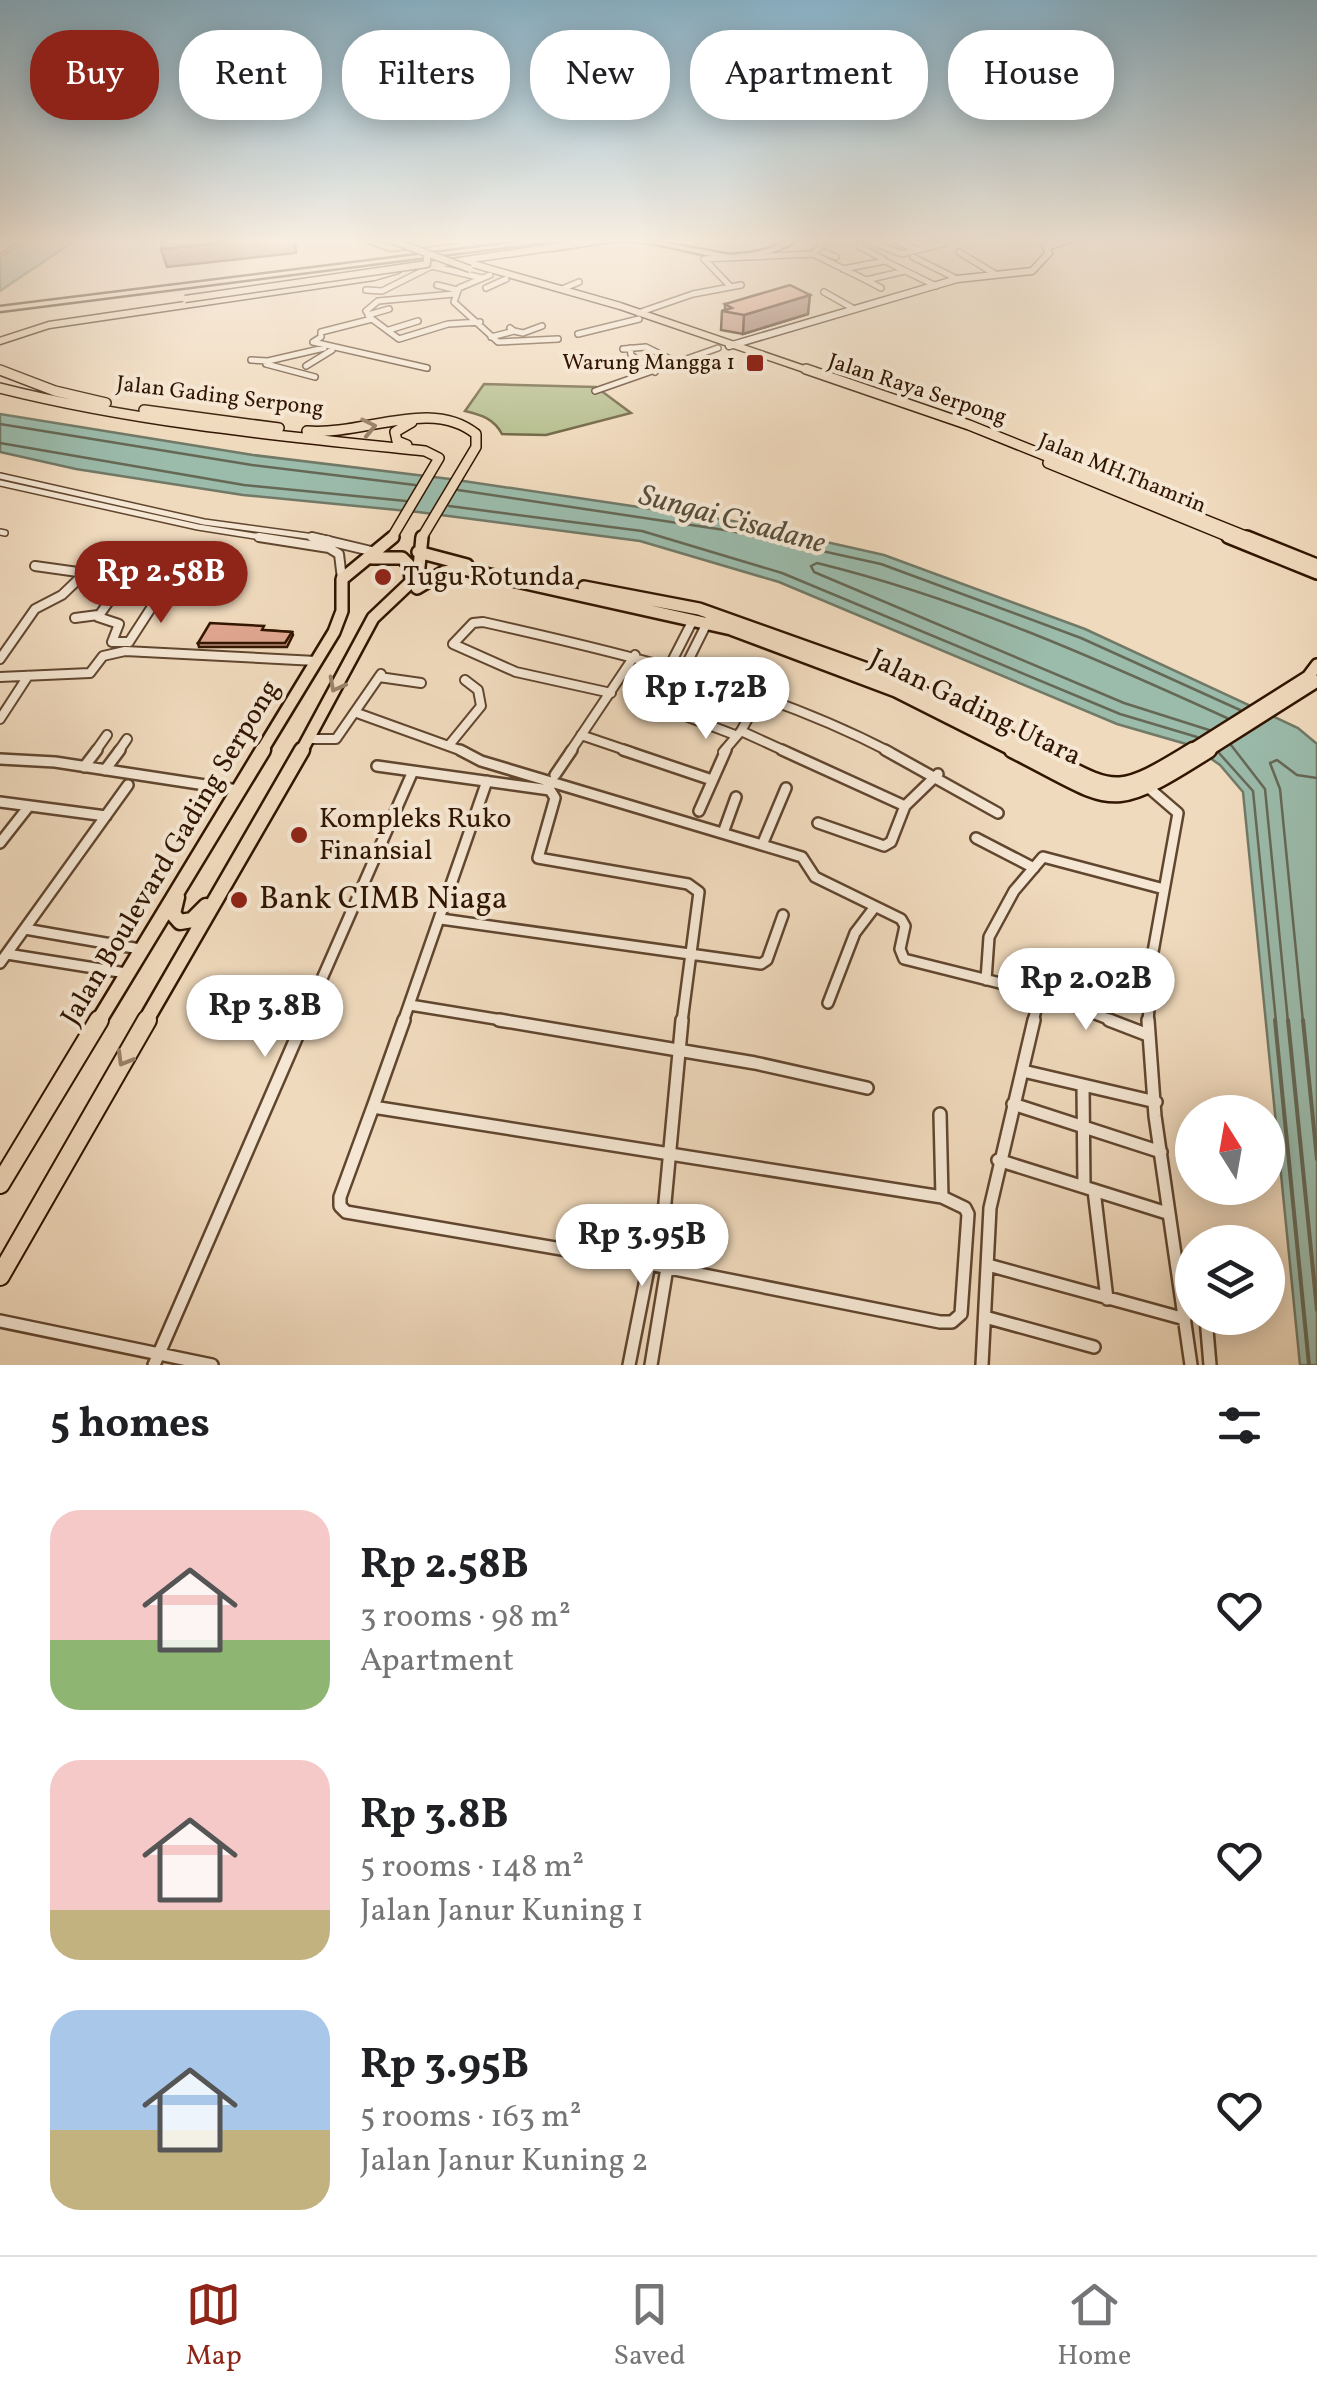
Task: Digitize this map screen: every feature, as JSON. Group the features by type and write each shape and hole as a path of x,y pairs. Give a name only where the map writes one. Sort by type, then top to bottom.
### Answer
{"highway":[{"path":"0,306 26,303"}],"main road":[{"path":"0,333 36,322 149,303"},
{"path":"0,341 28,330 202,303"},
{"name":"Jalan MH.Thamrin","path":"590,303 984,437 1317,574"},
{"path":"601,303 638,316"},
{"path":"723,347 876,303"},
{"name":"Jalan Gading Serpong","path":"0,370 55,391 138,409 303,431 360,430 411,417 448,420"},
{"path":"0,387 18,384 20,380 13,374"},
{"name":"Jalan Raya Serpong","path":"810,377 996,434 1317,565"},
{"path":"19,394 17,389 28,385 55,391"},
{"name":"Jalan Gading Serpong","path":"0,387 19,394 226,430 426,451"},
{"path":"342,578 394,536 434,471 438,456 397,440 394,432 410,422 448,420 470,428 476,434 476,447 421,539 418,554 423,572 417,588"},
{"name":"Jalan Gading Utara","path":"418,554 703,616 896,692 1081,781 1120,787 1151,782 1306,684 1317,665"},
{"path":"357,564 384,555 411,563 411,582 388,604"},
{"name":"Jalan Gading Utara","path":"417,588 444,572 463,569 703,616"},
{"name":"Jalan Boulevard Gading Serpong","path":"0,1184 341,618 342,578"},
{"name":"Jalan Boulevard Gading Serpong","path":"0,1276 308,739 372,618 417,588"},
{"path":"179,887 173,914 180,922 192,920 220,892"}],"street":[{"path":"376,303 366,310 370,317 399,339 448,324 480,322"},
{"path":"455,303 494,339"},
{"path":"578,334 677,303"},
{"path":"843,303 854,309"},
{"path":"389,309 321,332 314,342 427,368"},
{"path":"389,330 418,321"},
{"path":"494,339 512,330 523,333 542,326"},
{"path":"494,339 558,339"},
{"path":"595,391 723,347"},
{"path":"266,364 298,350 330,348"},
{"path":"306,366 330,348"},
{"path":"655,372 626,348 647,348 678,363"},
{"path":"251,360 315,377"},
{"path":"0,480 376,552"},
{"path":"0,480 198,527 328,548 339,554 342,578"},
{"path":"328,548 339,542"},
{"path":"35,566 85,574 158,569"},
{"path":"0,659 36,609 62,595 85,574"},
{"path":"0,677 90,673 103,656 127,646 166,585"},
{"path":"88,587 117,590 98,615"},
{"path":"75,618 98,615 119,624 112,642 127,646 316,661"},
{"path":"670,665 703,616"},
{"path":"684,669 703,616"},
{"path":"611,693 516,672 484,654 456,647 456,638 473,624 483,622 684,669 761,695 892,750 998,813"},
{"path":"555,775 635,655"},
{"path":"0,719 28,676"},
{"path":"308,739 335,740 380,676 421,683"},
{"path":"450,744 481,706 478,690 465,680"},
{"path":"699,811 709,779 761,695"},
{"path":"667,709 738,733 905,806"},
{"path":"357,713 450,744 481,761 802,857 815,877 904,924 900,949 904,959 1040,992 1148,1035"},
{"path":"84,766 107,734"},
{"path":"581,736 709,779"},
{"path":"105,770 127,738"},
{"path":"0,759 84,766 239,790"},
{"path":"377,766 555,794 537,853 540,859 688,884 700,895 678,1050 663,1224 667,1268 651,1365"},
{"path":"156,1360 413,771"},
{"path":"818,823 884,846 890,842 905,806 938,774"},
{"path":"372,1107 942,1197 965,1208 968,1214 962,1314 952,1322 346,1212 340,1206 340,1197 487,781"},
{"path":"1151,782 1178,814 1164,889 1148,1035 1175,1260"},
{"path":"126,973 4,958 128,785"},
{"path":"762,845 786,788"},
{"path":"723,833 736,796"},
{"path":"0,802 106,816"},
{"path":"0,843 29,806"},
{"path":"976,838 1034,868"},
{"path":"986,980 989,937 1014,891 1042,858 1164,889"},
{"path":"828,1003 855,933 874,908"},
{"path":"441,919 763,963 784,916"},
{"path":"25,929 140,949"},
{"path":"982,1365 990,1208 998,1160 1040,992"},
{"path":"410,1005 755,1062 867,1088"},
{"path":"1023,1071 1156,1102"},
{"path":"1082,1086 1089,1189 1107,1299"},
{"path":"1013,1104 1161,1152"},
{"path":"940,1114 942,1197"},
{"path":"998,1160 1167,1213"},
{"path":"629,1365 649,1264 663,1224"},
{"path":"988,1265 1175,1316"},
{"path":"986,1318 1094,1346"},
{"path":"0,1320 156,1360 212,1365"},
{"path":"1187,1335 1191,1365"},
{"path":"1207,1335 1210,1365"}],"green space":[{"path":"484,384 596,387 631,413 546,435 502,434 487,418 465,411"}],"water":[{"path":"0,414 253,455 450,479 733,521 884,555 1085,629 1298,728 1317,744 1317,1365 1300,1365 1284,1205 1285,1095 1273,1095 1243,792 1220,765 1193,746 1117,724 779,582 640,541 418,512 243,495 76,469 0,452"}],"building":[{"path":"785,303 744,315 722,311 732,308 725,304"},
{"path":"210,623 292,632 285,643 198,643"}],"place":[{"name":"Warung Mangga 1","path":"755,363"},
{"name":"Tugu Rotunda","path":"383,577"},
{"name":"Kompleks Ruko Finansial","path":"299,835"},
{"name":"Bank CIMB Niaga","path":"239,900"}],"water label":[{"name":"Sungai Cisadane","path":"732,520"}]}
